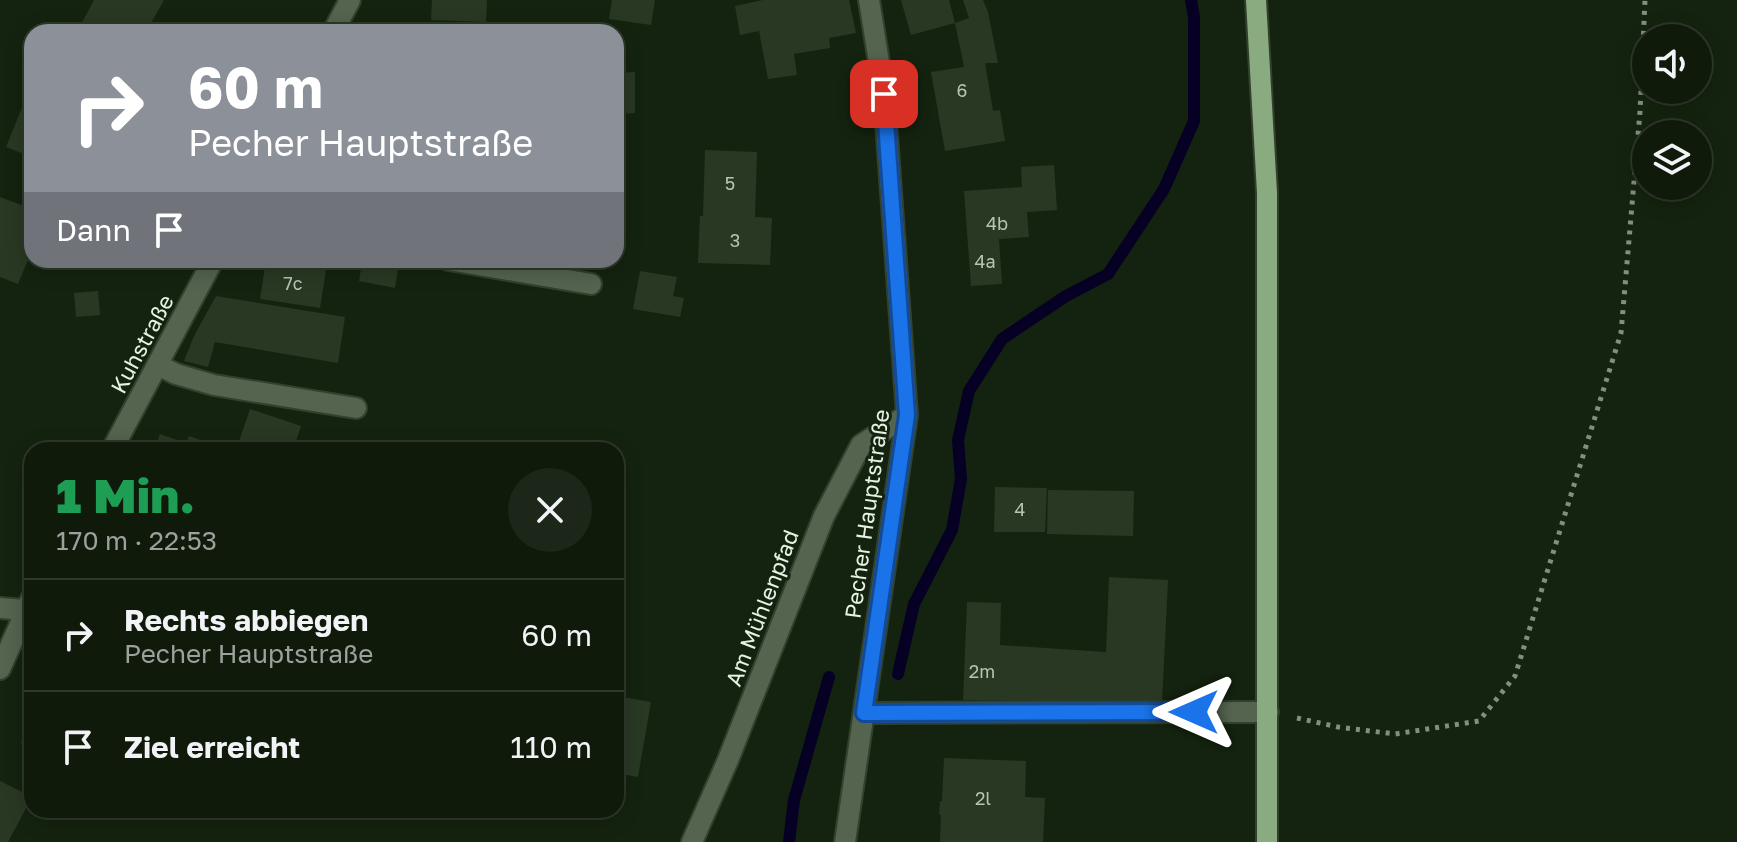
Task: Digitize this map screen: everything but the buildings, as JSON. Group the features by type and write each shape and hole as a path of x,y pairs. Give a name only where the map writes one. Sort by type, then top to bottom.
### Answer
{"main road":[{"path":"1256,0 1267,193 1267,842"}],"street":[{"path":"337,24 350,0"},
{"name":"Pecher Hauptstraße","path":"845,842 907,415 884,94 869,0"},
{"name":"Kuhstraße","path":"116,442 209,268"},
{"path":"496,268 591,284"},
{"path":"158,365 176,374 214,385 356,408"},
{"name":"Am Mühlenpfad","path":"692,842 734,746 824,516 861,445 907,415"},
{"path":"0,608 24,604"},
{"path":"0,669 24,614"},
{"path":"864,713 1268,712"}],"path":[{"path":"1268,712 1338,727 1395,734 1409,732 1479,721 1515,676 1621,333 1640,112 1645,0"}],"waterway":[{"path":"898,674 914,604 952,530 961,479 958,440 969,391 1002,339 1066,296 1108,274 1164,189 1194,121 1194,17 1191,0"},
{"path":"789,842 794,800 829,677"}],"route":[{"path":"884,94 907,415 864,713 1194,712"}]}
